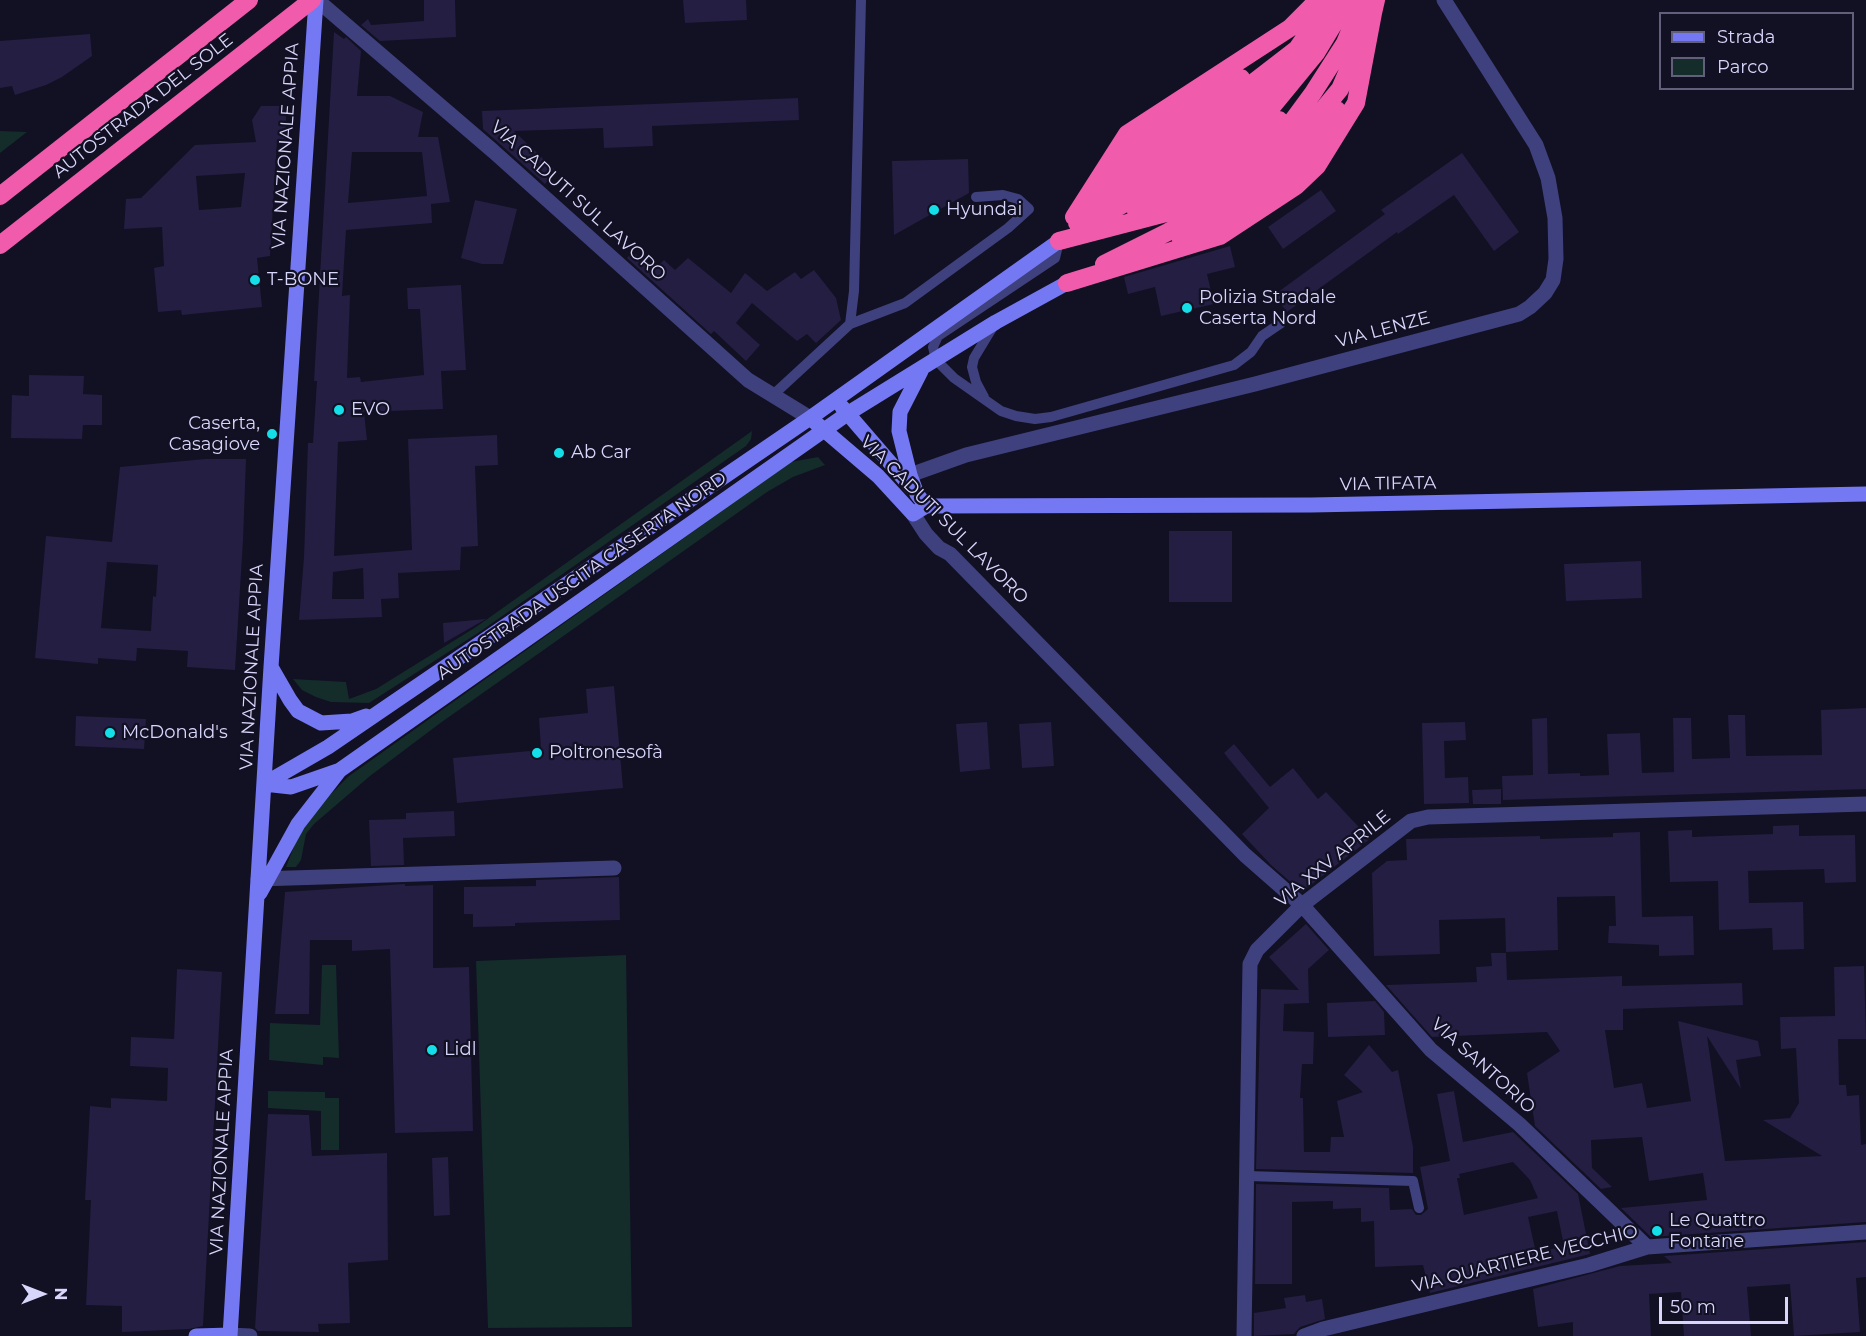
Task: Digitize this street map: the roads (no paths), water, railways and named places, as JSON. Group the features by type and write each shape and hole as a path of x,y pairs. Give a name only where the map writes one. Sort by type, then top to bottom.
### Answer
{"highway":[{"name":"AUTOSTRADA DEL SOLE","path":"0,196 249,0"},
{"name":"AUTOSTRADA DEL SOLE","path":"0,245 315,0"},
{"path":"1059,241 1127,134 1290,28 1317,0"},
{"path":"1059,241 1134,148 1247,73 1297,35 1326,0"},
{"path":"1059,241 1140,163 1192,130 1297,49 1331,0"},
{"path":"1059,241 1148,176 1201,143 1240,114 1308,52 1322,33 1338,0"},
{"path":"1059,241 1209,156 1270,109 1294,81 1328,34 1339,15 1344,0"},
{"path":"1059,241 1161,201 1218,169 1275,124 1325,62 1347,17 1351,0"},
{"path":"1059,241 1166,213 1228,183 1285,131 1313,93 1345,42 1358,0"},
{"path":"1067,283 1236,196 1293,146 1340,89 1375,6"},
{"path":"1067,283 1220,236 1296,186 1317,166 1356,103 1375,6"}],"main road":[{"name":"VIA NAZIONALE APPIA","path":"230,1336 256,899 262,879 264,784 271,667 315,0"},
{"path":"841,444 841,410 847,398 908,356 914,343 1059,241"},
{"name":"AUTOSTRADA USCITA CASERTA NORD","path":"380,711 810,418 841,410 923,368 996,322 1067,283"},
{"path":"920,510 899,431 900,412 923,368"},
{"path":"841,410 917,494"},
{"name":"AUTOSTRADA USCITA CASERTA NORD","path":"340,770 824,429 841,410"},
{"name":"VIA CADUTI SUL LAVORO","path":"810,418 920,510"},
{"path":"878,476 891,465"},
{"name":"VIA TIFATA","path":"920,510 1866,494"},
{"path":"271,667 298,711 321,723 352,721 380,711"},
{"path":"264,784 304,762 380,711"},
{"path":"264,784 291,787 340,770"},
{"path":"262,879 298,824 340,770"},
{"path":"196,1336 230,1336"}],"street":[{"name":"VIA CADUTI SUL LAVORO","path":"315,0 493,151 748,380 810,418"},
{"name":"VIA LENZE","path":"910,476 966,455 1278,378 1519,314 1530,308 1545,293 1553,280 1556,259 1555,218 1548,178 1536,145 1444,0"},
{"name":"VIA CADUTI SUL LAVORO","path":"920,510 926,534 939,548 950,554 1245,855 1302,905"},
{"name":"VIA XXV APRILE","path":"1244,1336 1250,964 1257,950 1302,905 1411,821 1428,817 1866,804"},
{"path":"262,879 614,868"},
{"name":"VIA SANTORIO","path":"1302,905 1431,1050 1519,1124 1647,1247"},
{"name":"VIA QUARTIERE VECCHIO","path":"1305,1336 1323,1329 1589,1265 1647,1247 1866,1232"},
{"path":"230,1336 250,1336"}],"lane":[{"path":"849,324 854,291 861,0"},
{"path":"773,395 849,324 905,303 1008,228 1029,209 1018,199 1003,195 976,197"},
{"path":"1059,241 1055,258 938,336 933,347 936,360 954,378 1001,411 1035,419 1051,417 1234,365 1251,352 1262,336 1281,323"},
{"path":"985,400 972,367 974,358 996,322"},
{"path":"1247,1176 1413,1181 1419,1208"}],"place":[{"name":"Hyundai","path":"934,210"},
{"name":"T-BONE","path":"255,280"},
{"name":"Polizia Stradale Caserta Nord","path":"1187,308"},
{"name":"EVO","path":"339,410"},
{"name":"Caserta, Casagiove","path":"272,434"},
{"name":"Ab Car","path":"559,453"},
{"name":"McDonald's","path":"110,733"},
{"name":"Poltronesofà","path":"537,753"},
{"name":"Lidl","path":"432,1050"},
{"name":"Le Quattro Fontane","path":"1657,1231"}]}
